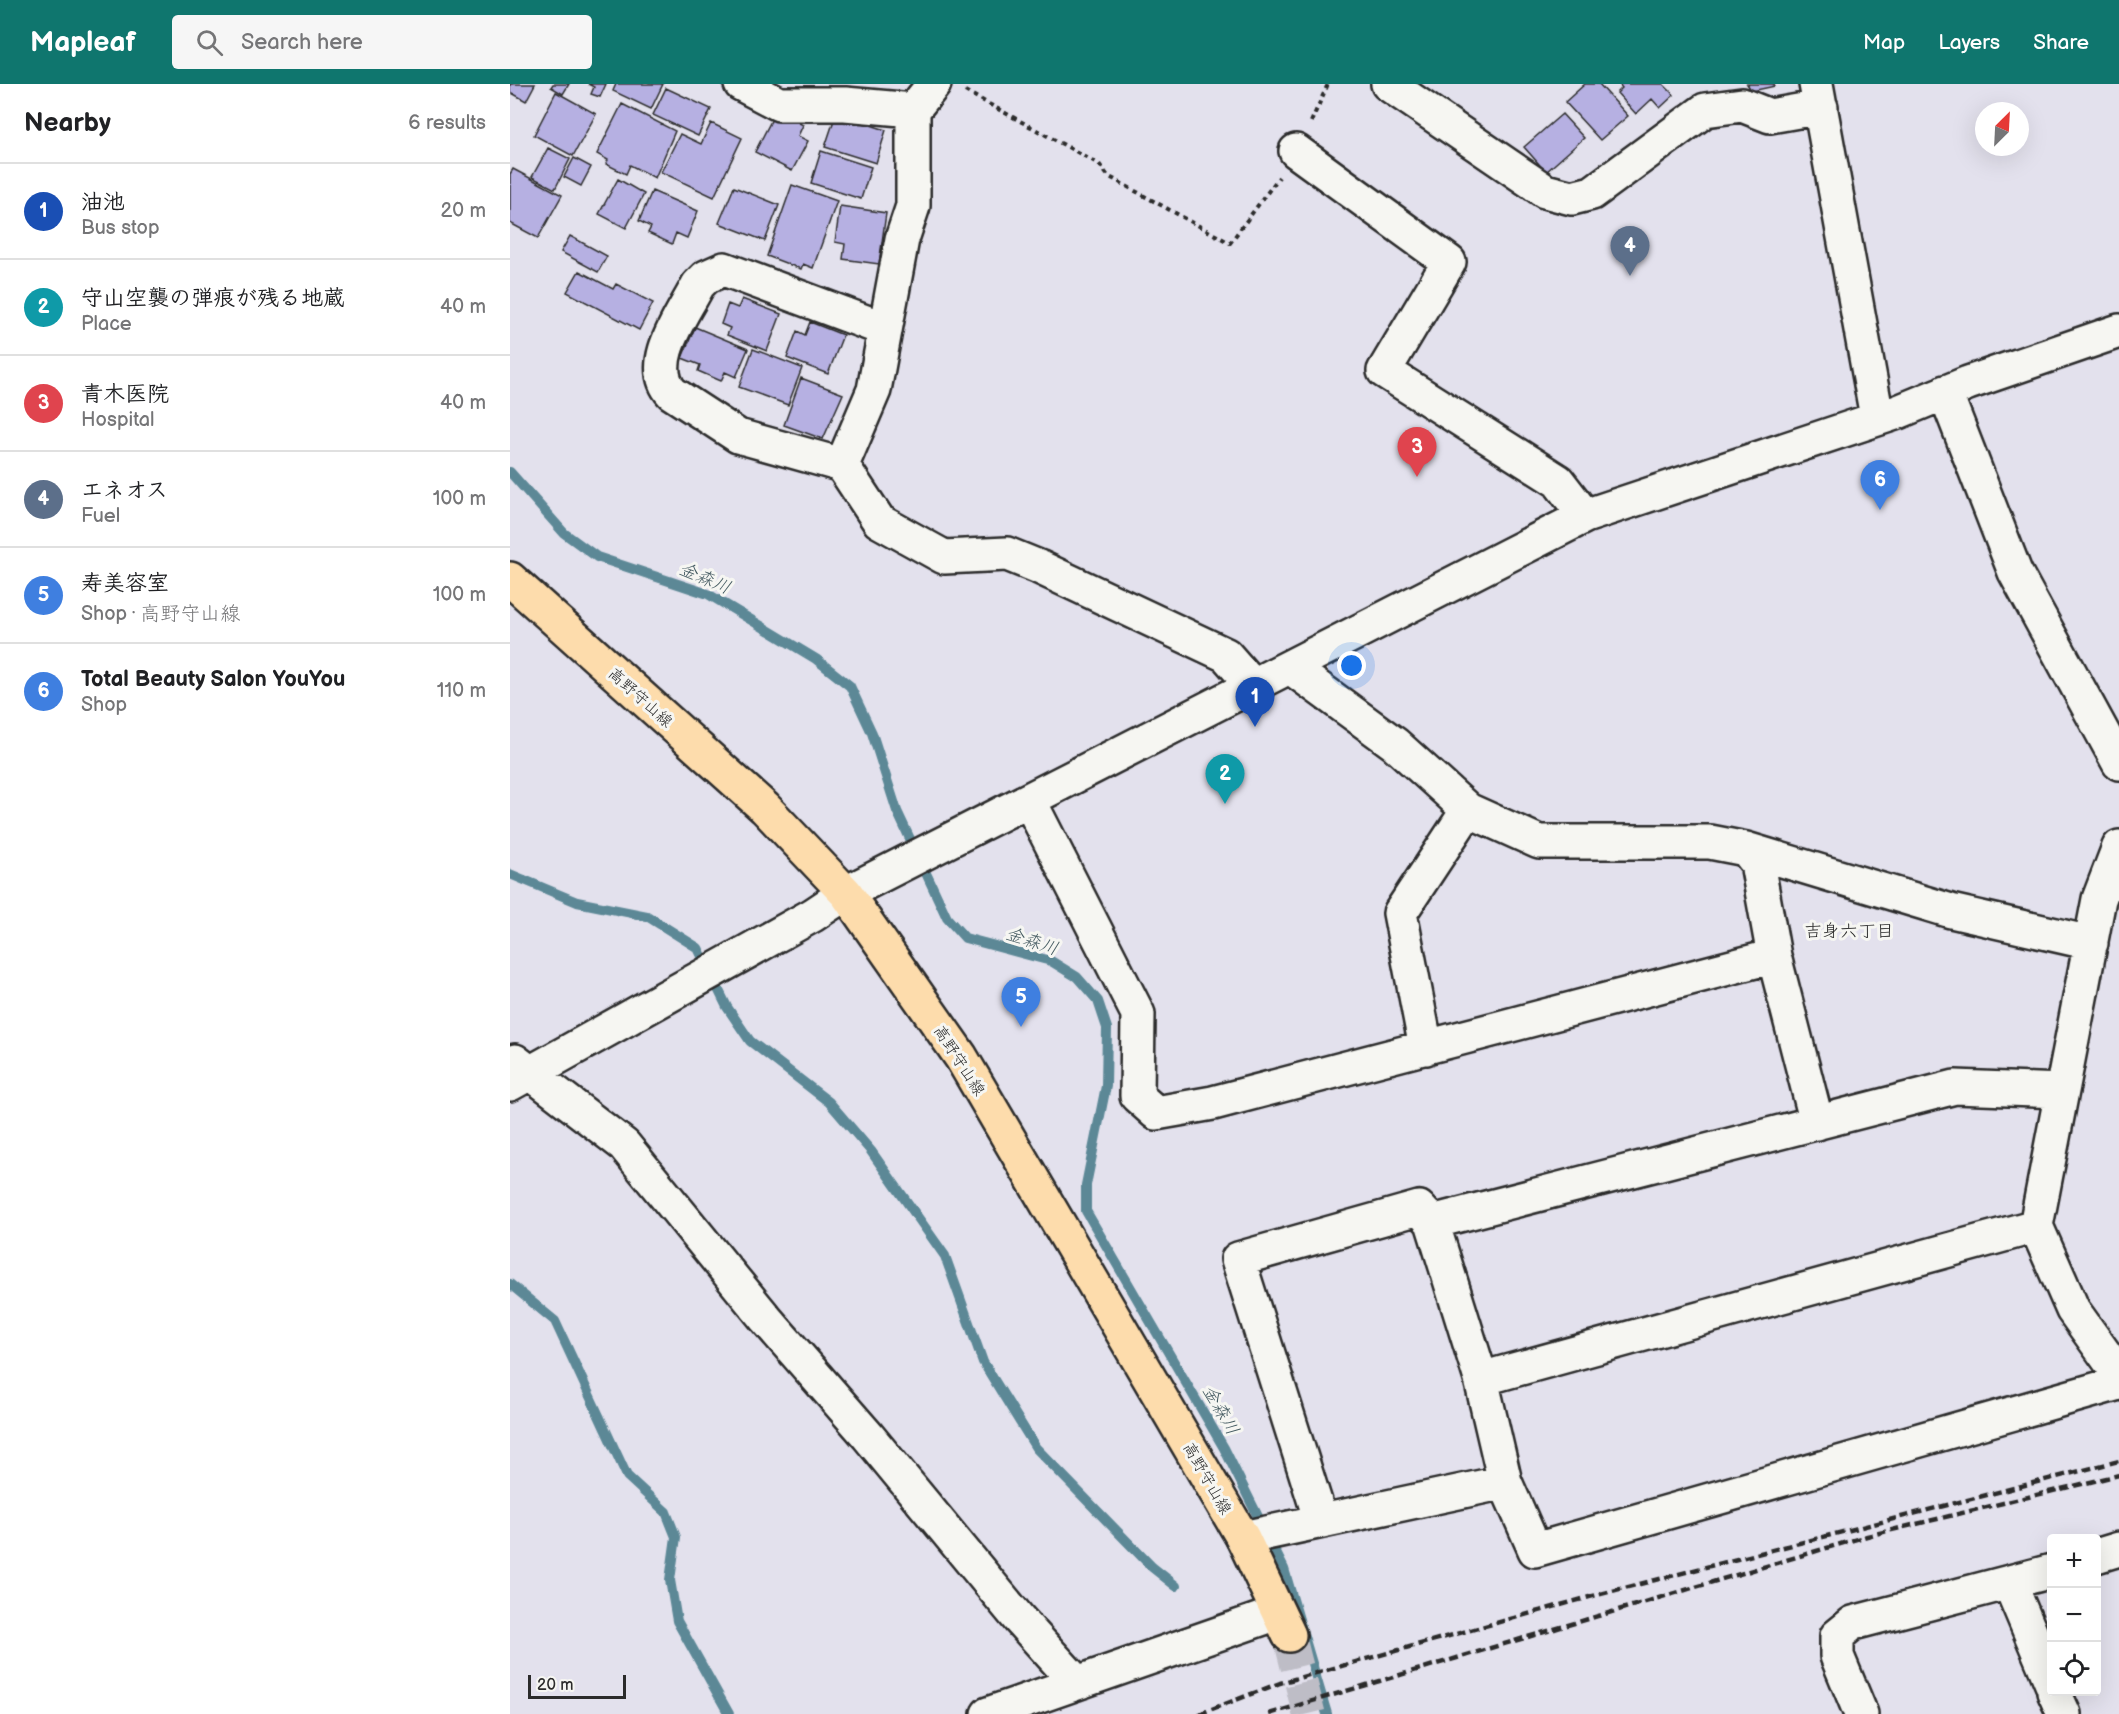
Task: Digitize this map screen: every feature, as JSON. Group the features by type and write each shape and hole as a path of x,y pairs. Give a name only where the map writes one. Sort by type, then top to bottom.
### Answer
{"main road":[{"name":"高野守山線","path":"510,579 765,808 846,893 961,1057 1260,1534 1283,1624"}],"street":[{"path":"741,84 779,104 845,104 914,110 947,87"},
{"path":"1388,84 1545,191 1572,198 1592,193 1705,110 1742,105 1770,116 1819,96 1877,417"},
{"path":"842,465 874,390 902,239 913,206 914,110"},
{"path":"1296,151 1449,262 1384,370 1558,481 1585,516"},
{"path":"884,329 724,269 706,277 698,285 662,357 661,370 665,385 672,393 738,436 842,465 879,522 944,557 1007,554 1039,567 1226,655 1254,687"},
{"path":"1077,1683 1019,1619 868,1436 766,1319 624,1145 517,1071 691,983 846,893 1254,687 1585,516 1877,417 2119,331"},
{"path":"1945,392 2015,572 2115,746"},
{"path":"1290,667 1395,744 1468,810 1539,843 1710,842 1746,849 1951,911 2091,943"},
{"path":"1029,800 1138,1014 1137,1096 1156,1113 1213,1103 1774,956"},
{"path":"1425,1047 1400,913 1468,810"},
{"path":"2119,847 2099,899 2036,1226 2073,1310 2119,1374"},
{"path":"1746,849 1757,863 1774,956 1817,1123"},
{"path":"1432,1222 1955,1087 2062,1091"},
{"path":"1321,1521 1238,1259 1419,1208 1432,1222 1481,1379 1505,1482 1535,1550 2119,1383"},
{"path":"1481,1379 2036,1226"},
{"path":"1260,1534 1505,1482"},
{"path":"2101,1555 2119,1549"},
{"path":"1861,1714 1838,1656 1837,1636 1853,1623 2047,1573"},
{"path":"2010,1584 2047,1672"},
{"path":"988,1714 1077,1683 1283,1624"},
{"path":"2056,1696 2064,1714"}],"path":[{"path":"1324,94 1328,84"},
{"path":"947,87 1099,164 1108,176 1230,243 1263,201"}],"building":[{"path":"510,84 535,84 526,101 510,92"},
{"path":"553,84 569,84 563,94 551,87"},
{"path":"588,84 606,84 600,97 591,94 594,87"},
{"path":"616,84 663,84 651,109 613,91"},
{"path":"1585,84 1599,84 1628,116 1600,140 1565,102"},
{"path":"1619,84 1663,84 1674,95 1660,108 1652,99 1636,114 1617,93 1622,88"},
{"path":"1747,84 1774,84 1775,86 1752,91"},
{"path":"666,88 711,109 698,136 653,115"},
{"path":"556,92 596,114 573,156 534,135"},
{"path":"622,104 675,131 655,178 630,165 626,174 606,164 608,160 597,154"},
{"path":"776,111 803,125 798,136 808,141 792,171 755,152"},
{"path":"836,114 886,130 876,163 825,147"},
{"path":"1562,114 1584,138 1546,172 1524,147"},
{"path":"711,123 742,138 714,197 661,172 680,134 701,144"},
{"path":"548,148 570,159 555,189 532,177"},
{"path":"821,151 871,167 861,199 811,183"},
{"path":"574,158 591,167 581,186 564,177"},
{"path":"513,169 562,195 538,238 510,223 510,174"},
{"path":"618,179 644,194 626,228 599,214"},
{"path":"792,185 837,201 813,268 803,264 801,269 767,256"},
{"path":"734,187 779,205 765,241 719,223"},
{"path":"652,191 698,211 687,238 676,233 672,244 648,233 651,227 639,221"},
{"path":"840,206 886,213 879,264 843,259 845,244 835,242"},
{"path":"570,236 607,256 598,272 561,252"},
{"path":"579,271 613,289 616,284 653,303 639,330 567,292"},
{"path":"742,299 781,314 767,351 727,335 730,328 721,324 728,304 738,308"},
{"path":"810,322 843,335 828,374 787,358 797,331 805,335"},
{"path":"695,327 748,349 736,377 725,372 721,381 698,371 700,365 682,358"},
{"path":"753,349 802,368 788,405 739,387"},
{"path":"801,378 843,394 823,439 784,425"}],"waterway":[{"name":"金森川","path":"510,472 564,533 597,557 708,594 816,659 850,686 872,733 897,811 947,918 965,938 1051,961 1077,977 1098,1001 1107,1028 1106,1086 1086,1185 1086,1211 1224,1448 1284,1569 1327,1714"},
{"path":"510,874 577,902 647,916 698,948 727,1007 750,1041 829,1102 871,1151 945,1256 983,1362 1036,1448 1152,1567 1176,1586"},
{"path":"510,1284 555,1321 627,1476 666,1512 676,1537 670,1580 677,1621 729,1714"}],"tunnel":[{"path":"1289,1635 1309,1714"}],"railway":[{"path":"1199,1714 1280,1683 1593,1596 2119,1461"},
{"path":"1269,1714 1867,1536 2119,1475"}],"place":[{"name":"エネオス","path":"1630,276"},
{"name":"青木医院","path":"1417,477"},
{"name":"Total Beauty Salon YouYou","path":"1880,510"},
{"name":"油池","path":"1255,727"},
{"name":"守山空襲の弾痕が残る地蔵","path":"1225,804"},
{"name":"寿美容室","path":"1021,1027"}],"district":[{"name":"吉身六丁目","path":"1849,931"}]}
